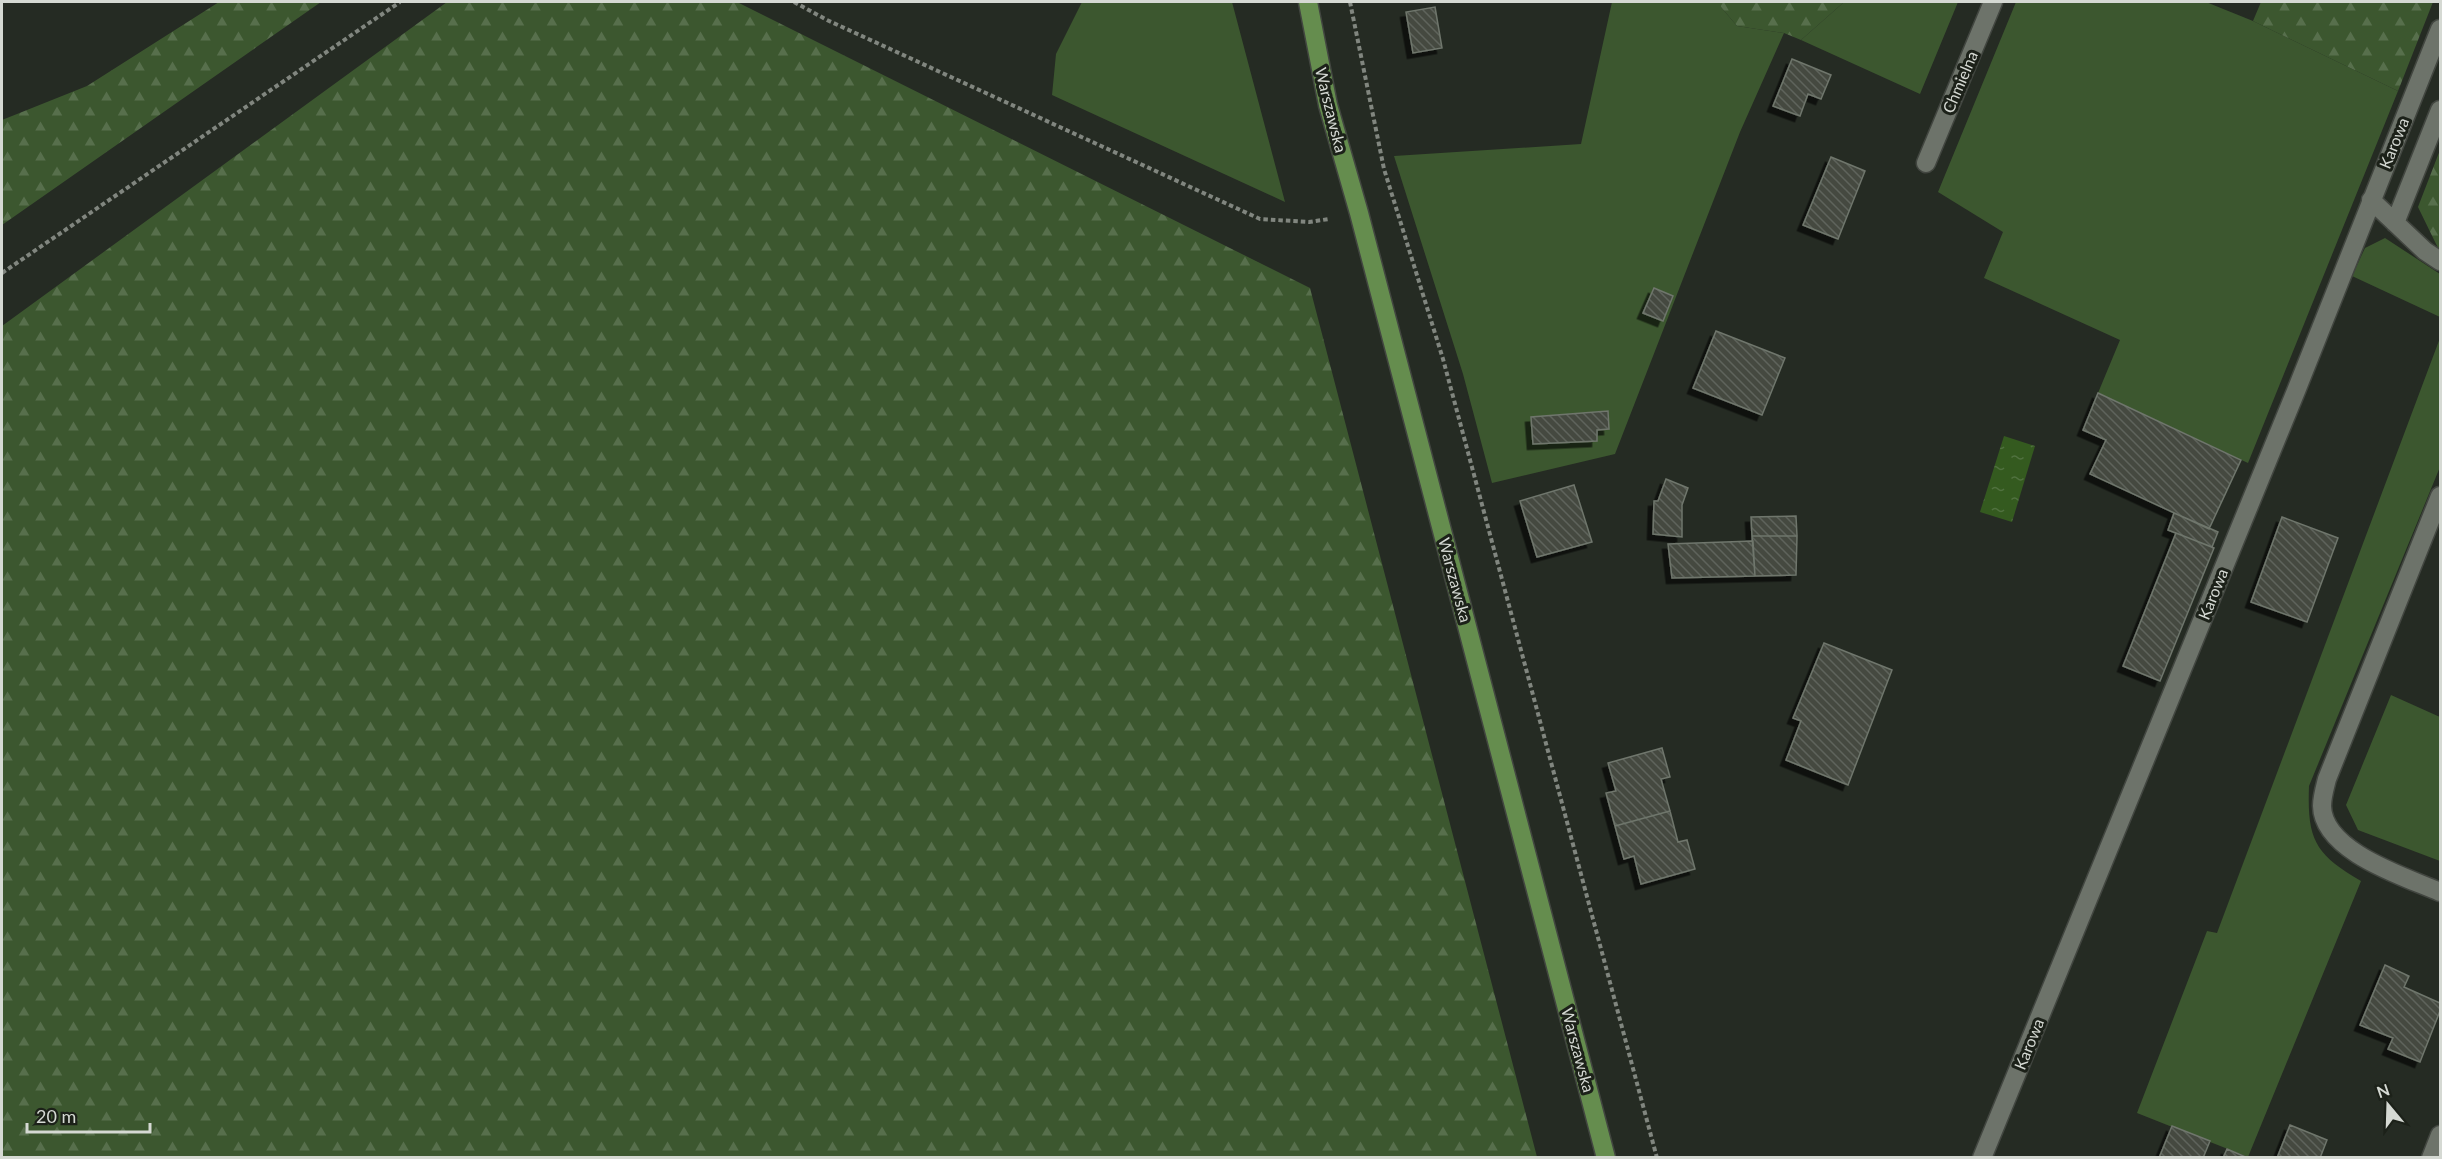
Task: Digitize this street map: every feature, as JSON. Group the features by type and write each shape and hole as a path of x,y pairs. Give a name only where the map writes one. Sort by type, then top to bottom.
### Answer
{"main road":[{"name":"Warszawska","path":"1308,2 1328,105 1359,213 1606,1158"}],"street":[{"name":"Chmielna","path":"1926,163 1993,2"},
{"name":"Karowa","path":"1982,1158 2296,391 2440,29"},
{"path":"2395,223 2440,110"},
{"path":"2371,200 2425,251 2440,261"},
{"path":"2440,496 2327,779 2322,808 2328,824 2340,841 2358,857 2440,892"},
{"path":"2431,1158 2440,1134"}],"path":[{"path":"2,273 400,2"},
{"path":"794,2 827,20 1260,219 1309,222 1359,213"},
{"path":"1350,2 1384,169 1443,359 1657,1158"}],"green space":[{"path":"219,2 321,2 2,225 2,120 87,86"},
{"path":"447,2 737,2 1310,288 1537,1157 2,1157 2,326"},
{"path":"1082,2 1232,2 1285,202 1052,95 1056,54"},
{"path":"1612,2 1721,2 1721,7 1737,26 1784,33 1740,132 1615,454 1492,483 1463,374 1394,156 1581,144"},
{"path":"1721,2 1844,2 1801,40 1784,33 1737,26 1721,7"},
{"path":"1844,2 1958,2 1920,94 1801,40"},
{"path":"2016,2 2206,2 2253,21 2398,91 2248,463 2098,393 2120,340 1984,278 2003,232 1938,192"},
{"path":"2261,2 2433,2 2398,91 2253,21"},
{"path":"2440,150 2440,250 2418,207"},
{"path":"2385,238 2440,274 2440,317 2352,276 2365,248"},
{"path":"2440,338 2440,467 2309,786 2310,820 2317,844 2333,862 2361,881 2248,1157 2137,1113 2207,931 2217,933"},
{"path":"2391,695 2440,717 2440,861 2358,830 2346,805"}],"water":[{"path":"2004,436 2035,446 2012,522 1980,512"}],"building":[{"path":"1435,7 1442,48 1413,53 1406,12"},
{"path":"1792,59 1831,75 1821,99 1808,94 1800,116 1773,106"},
{"path":"1831,157 1865,171 1838,239 1803,225"},
{"path":"1654,288 1673,296 1663,321 1643,313"},
{"path":"1716,331 1785,358 1762,415 1693,388"},
{"path":"2098,393 2241,460 2209,529 2090,474 2106,440 2083,430"},
{"path":"1608,411 1609,429 1597,430 1597,441 1533,444 1531,417"},
{"path":"1666,479 1688,488 1682,505 1682,537 1653,534 1654,501 1658,501"},
{"path":"1574,485 1592,542 1537,557 1520,501"},
{"path":"2174,513 2218,532 2212,547 2168,530"},
{"path":"1796,516 1797,536 1752,536 1751,517"},
{"path":"2282,517 2338,538 2307,622 2251,602"},
{"path":"2176,533 2214,548 2160,681 2123,666"},
{"path":"1752,536 1797,536 1796,575 1755,576"},
{"path":"1753,541 1755,576 1672,578 1668,544"},
{"path":"1824,643 1892,670 1848,785 1786,760 1801,721 1793,718"},
{"path":"1662,748 1670,777 1661,779 1670,811 1615,826 1606,793 1616,791 1608,763"},
{"path":"1670,811 1678,842 1687,840 1695,869 1641,884 1634,856 1624,859 1615,826"},
{"path":"2385,965 2409,976 2404,987 2440,1003 2440,1011 2420,1062 2388,1049 2393,1038 2360,1025"},
{"path":"2290,1125 2327,1140 2320,1158 2277,1158"},
{"path":"2172,1126 2210,1141 2203,1158 2159,1158"},
{"path":"2227,1149 2248,1158 2223,1158"}]}
